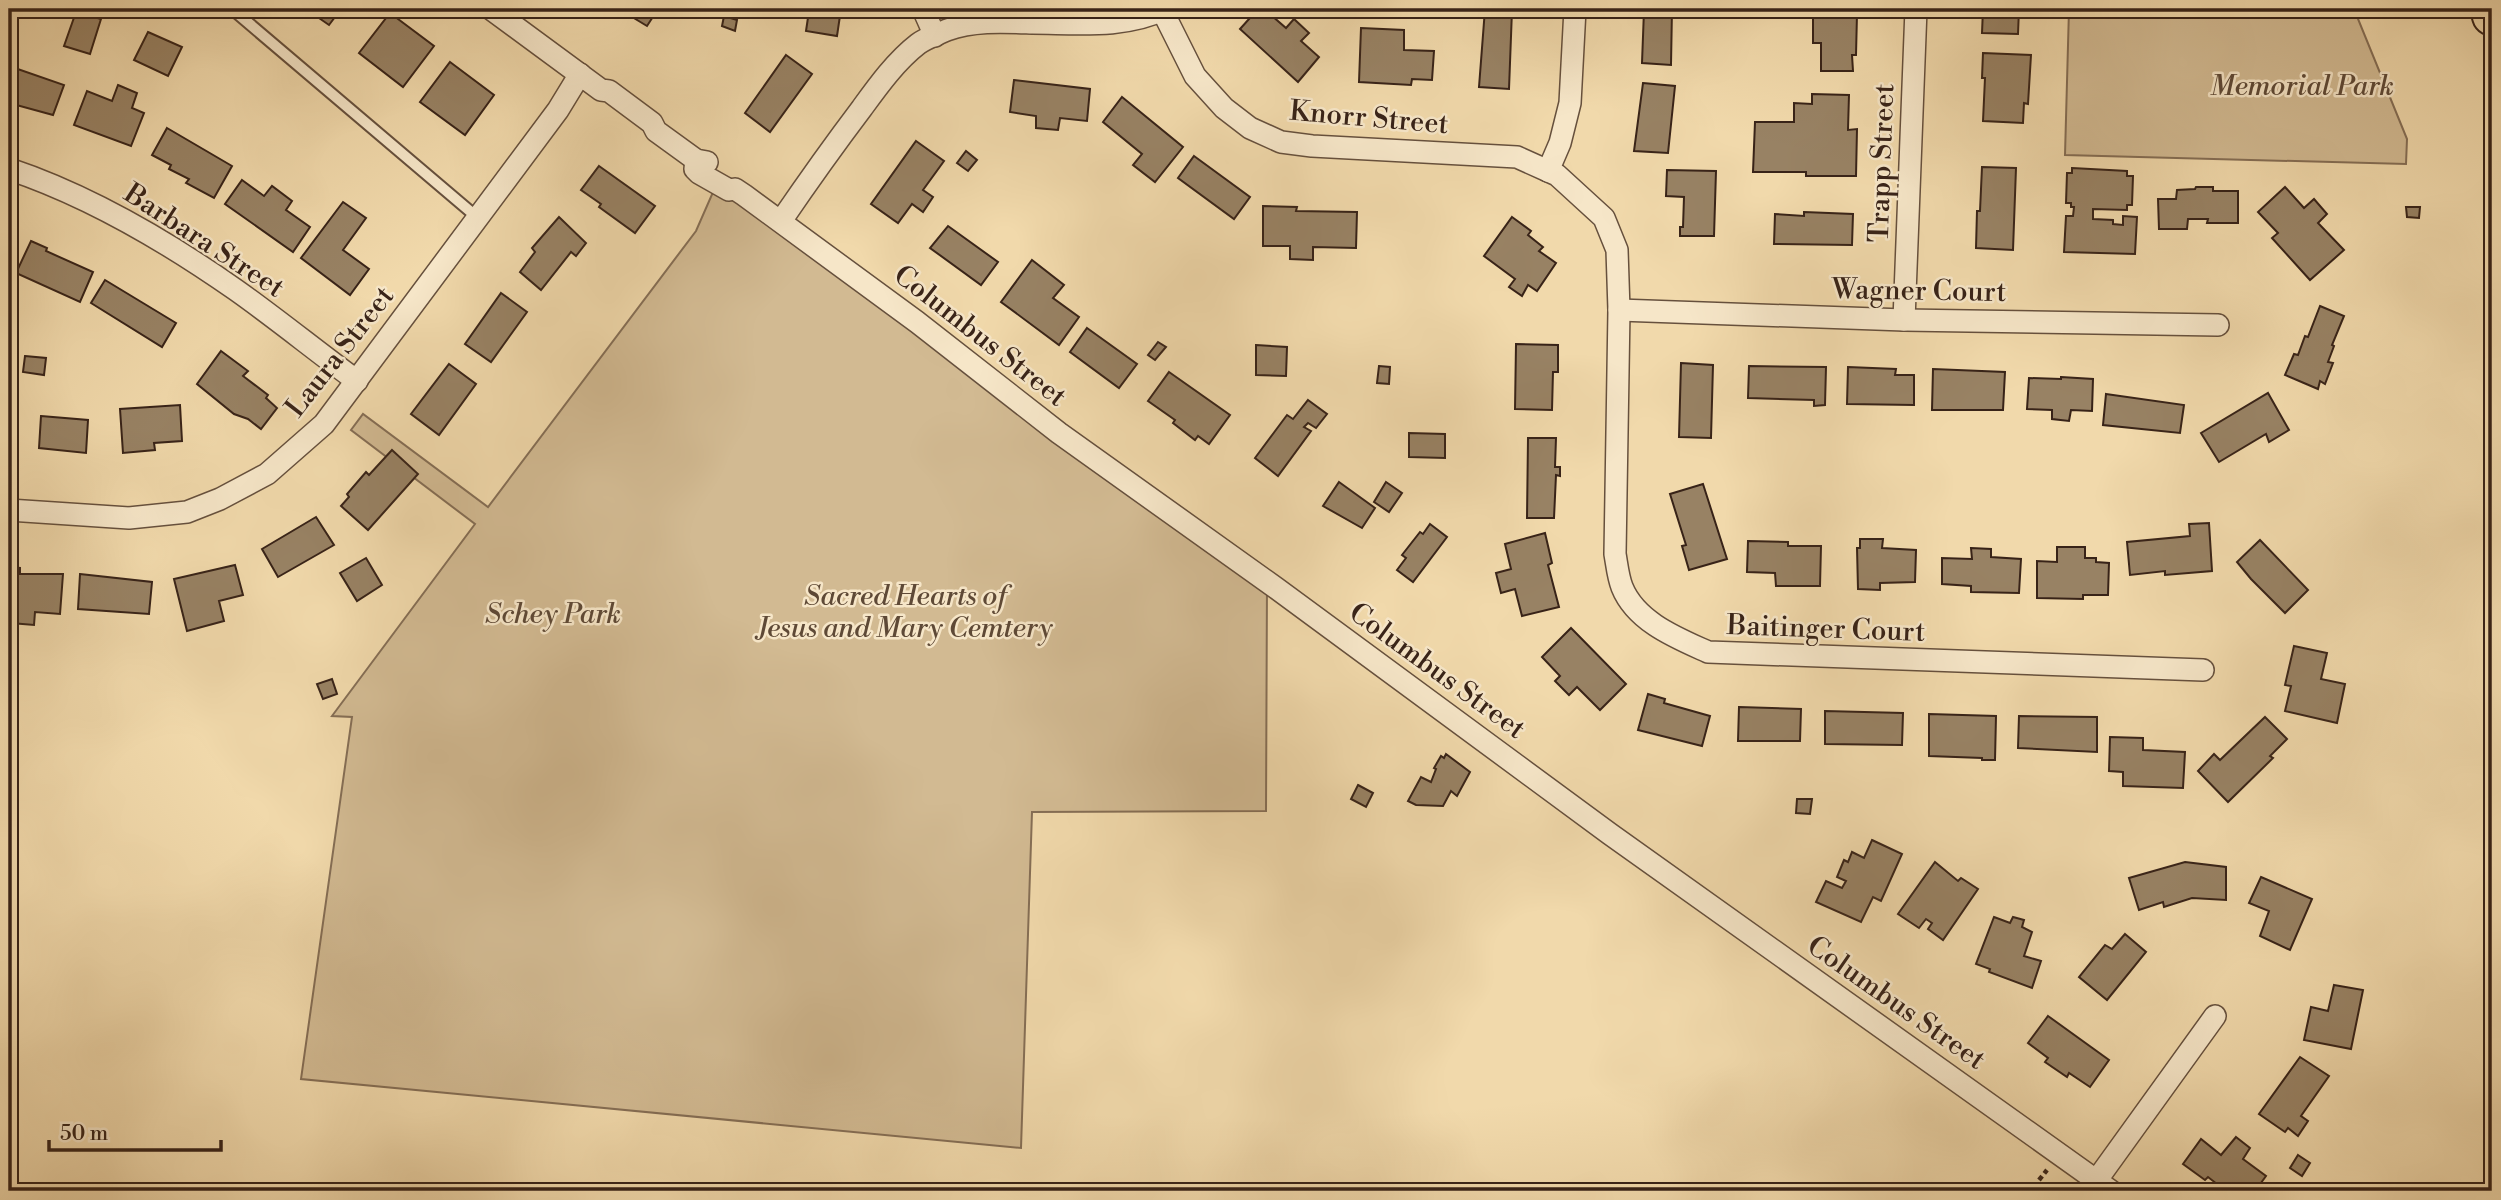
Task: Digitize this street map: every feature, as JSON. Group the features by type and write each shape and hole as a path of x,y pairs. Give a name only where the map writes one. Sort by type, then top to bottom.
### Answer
{"highway":[{"path":"2490,9 2492,16"}],"street":[{"name":"Columbus Street","path":"491,9 600,90 609,91 652,123 656,131 696,160 695,169 699,173 729,190 735,189 781,221 917,322 1059,433 1287,596 1610,834 2103,1186"},
{"path":"923,9 935,36"},
{"path":"781,221 819,164 885,78 919,43 968,25 998,22 1087,23 1142,17 1163,9"},
{"name":"Knorr Street","path":"1163,9 1195,76 1224,108 1250,128 1281,142 1517,157 1548,171"},
{"path":"1548,171 1560,143 1570,103 1575,9"},
{"name":"Trapp Street","path":"1904,320 1916,9"},
{"name":"Laura Street","path":"9,510 129,518 187,512 220,499 267,474 324,424 558,110 580,74"},
{"name":"Barbara Street","path":"9,169 96,206 156,238 236,290 357,381"},
{"name":"Baitinger Court","path":"1548,171 1557,175 1604,218 1616,250 1619,310 1615,555 1623,588 1640,613 1667,633 1708,652 2203,670"},
{"name":"Wagner Court","path":"1619,310 1904,320 2218,325"},
{"path":"2103,1186 2215,1016"}],"lane":[{"path":"232,9 478,218"}],"green space":[{"name":"Memorial Park","path":"2069,9 2354,9 2407,139 2406,164 2065,155"},
{"name":"Sacred Hearts of Jesus and Mary Cemtery","path":"717,183 1267,581 1266,811 1032,812 1021,1148 301,1079 352,717 332,716 475,524 351,430 363,414 488,507 696,231"}],"building":[{"path":"306,9 341,9 329,25"},
{"path":"619,9 658,9 647,26"},
{"path":"793,9 841,9 837,36 806,31 809,11"},
{"path":"1258,9 1264,9 1286,28 1294,19 1309,33 1301,41 1319,57 1298,82 1240,29"},
{"path":"1485,9 1512,10 1509,89 1479,87"},
{"path":"1639,9 1672,9 1671,65 1642,63 1644,10"},
{"path":"1983,9 2019,9 2018,34 1982,33"},
{"path":"76,12 101,19 90,54 64,46"},
{"path":"1813,12 1857,14 1856,55 1852,55 1853,71 1821,71 1821,43 1813,43"},
{"path":"390,13 434,46 403,87 359,53"},
{"path":"724,16 737,20 735,31 722,26"},
{"path":"1361,28 1404,30 1404,50 1434,51 1432,80 1412,79 1411,85 1359,82"},
{"path":"148,32 182,47 168,76 134,60"},
{"path":"1983,53 2031,55 2028,104 2024,103 2023,123 1983,121"},
{"path":"786,55 812,74 770,132 745,113"},
{"path":"450,62 494,95 465,135 420,102"},
{"path":"9,66 64,85 53,115 9,103"},
{"path":"1014,80 1090,89 1087,121 1060,118 1058,130 1036,128 1036,116 1010,112"},
{"path":"1643,83 1675,86 1668,153 1634,151"},
{"path":"118,85 137,93 132,108 144,113 131,146 74,125 87,91 112,101"},
{"path":"1812,94 1849,95 1848,130 1857,129 1856,176 1753,172 1755,122 1794,122 1794,103 1812,104"},
{"path":"1122,97 1183,147 1155,182 1133,165 1142,154 1103,122"},
{"path":"167,128 232,166 214,198 186,183 189,179 169,169 171,165 152,155"},
{"path":"916,141 944,161 923,190 933,197 923,212 912,204 898,223 871,204"},
{"path":"966,151 977,160 968,171 957,163"},
{"path":"1194,156 1250,197 1234,219 1178,178"},
{"path":"599,166 655,206 635,233 581,190"},
{"path":"1982,167 2016,168 2013,250 1976,248"},
{"path":"2072,168 2127,171 2127,176 2133,176 2132,205 2127,205 2127,210 2093,209 2093,219 2113,220 2113,224 2123,225 2123,216 2137,217 2135,254 2064,252 2066,216 2073,216 2074,207 2071,207 2071,203 2066,203 2067,173 2072,173"},
{"path":"1667,170 1716,171 1714,236 1680,236 1684,197 1666,196"},
{"path":"242,180 264,196 272,186 292,201 286,210 310,227 293,252 225,204"},
{"path":"2213,187 2213,191 2238,191 2238,223 2207,223 2208,219 2188,219 2187,229 2159,229 2158,199 2176,199 2177,190"},
{"path":"2285,187 2304,208 2314,199 2327,214 2318,223 2344,250 2310,280 2272,238 2278,233 2258,212"},
{"path":"343,202 366,218 343,250 369,269 350,295 301,258"},
{"path":"1263,206 1297,207 1296,211 1357,212 1356,248 1313,247 1313,260 1290,259 1290,246 1263,246"},
{"path":"2406,207 2420,207 2419,218 2407,217"},
{"path":"1804,212 1853,214 1852,245 1774,244 1775,214 1804,216"},
{"path":"559,217 586,243 576,256 571,252 541,290 520,272 535,252 532,248"},
{"path":"1512,217 1531,231 1528,235 1543,247 1539,251 1556,263 1537,291 1528,285 1522,296 1509,287 1515,279 1484,256"},
{"path":"948,226 998,262 981,285 930,248"},
{"path":"31,241 47,248 46,251 93,272 80,302 16,273"},
{"path":"1032,260 1064,285 1053,298 1079,317 1059,345 1001,302"},
{"path":"105,280 176,323 162,347 91,303"},
{"path":"501,293 527,312 491,362 465,344"},
{"path":"2320,306 2344,316 2328,362 2333,363 2325,384 2320,381 2318,389 2285,375 2294,354 2298,355 2305,336 2308,337"},
{"path":"1087,328 1137,364 1119,388 1070,352"},
{"path":"1158,342 1166,347 1155,360 1148,355"},
{"path":"1516,344 1558,345 1558,372 1553,372 1552,410 1515,409"},
{"path":"1256,345 1287,347 1286,376 1256,375"},
{"path":"221,351 248,371 243,376 268,395 266,398 277,408 261,429 248,419 234,414 197,384"},
{"path":"25,356 46,358 44,375 23,372"},
{"path":"1681,363 1713,365 1711,438 1679,437"},
{"path":"449,364 476,384 439,435 411,414"},
{"path":"1379,366 1390,367 1389,384 1377,383"},
{"path":"1749,366 1826,367 1825,405 1814,406 1814,400 1748,398"},
{"path":"1848,367 1896,369 1895,375 1914,375 1914,405 1847,404"},
{"path":"1933,369 2005,372 2003,410 1932,410"},
{"path":"1169,372 1230,415 1209,444 1198,436 1195,440 1173,423 1175,420 1148,401"},
{"path":"2029,378 2093,379 2092,411 2071,410 2069,421 2052,419 2052,410 2027,409"},
{"path":"2268,393 2289,430 2269,442 2266,434 2219,462 2201,433"},
{"path":"2106,394 2184,405 2180,433 2103,425"},
{"path":"1308,400 1327,414 1316,428 1308,423 1304,427 1311,431 1278,476 1255,458 1287,415 1293,419"},
{"path":"180,405 182,441 154,443 155,450 123,453 120,409"},
{"path":"41,416 88,420 86,453 39,448"},
{"path":"1409,433 1445,434 1445,458 1409,457"},
{"path":"1528,438 1556,438 1555,467 1560,467 1560,476 1556,475 1554,518 1527,518"},
{"path":"392,450 418,474 368,530 341,506 349,497 347,494 366,472 369,475"},
{"path":"1339,482 1375,508 1362,528 1323,506"},
{"path":"1386,482 1402,493 1389,512 1374,502"},
{"path":"1703,484 1727,559 1689,570 1682,546 1686,545 1670,494"},
{"path":"316,517 334,545 278,577 262,549"},
{"path":"2209,523 2212,571 2165,575 2165,571 2130,575 2127,542 2190,536 2189,524"},
{"path":"1430,524 1447,537 1413,582 1397,570 1406,558 1402,555"},
{"path":"1545,533 1552,563 1548,565 1559,607 1522,616 1515,589 1501,593 1496,573 1511,569 1505,544"},
{"path":"1860,539 1883,539 1882,548 1916,550 1915,582 1880,583 1880,590 1858,589 1857,548 1860,548"},
{"path":"2260,540 2308,590 2285,613 2237,562"},
{"path":"1748,541 1788,542 1788,546 1821,546 1820,586 1776,586 1775,573 1747,572"},
{"path":"2057,547 2085,547 2085,558 2096,558 2096,562 2109,563 2108,595 2083,595 2083,599 2037,598 2037,561 2057,562"},
{"path":"1971,548 1991,549 1991,557 2021,559 2019,593 1971,592 1971,586 1942,584 1942,558 1972,559"},
{"path":"366,558 382,585 357,601 340,573"},
{"path":"235,565 243,595 219,601 224,621 187,631 174,579"},
{"path":"9,567 20,568 20,574 63,574 60,614 35,612 34,625 11,623 13,611 9,610"},
{"path":"80,574 152,582 149,614 78,609"},
{"path":"1571,628 1626,684 1600,710 1577,687 1569,695 1555,681 1560,676 1542,657"},
{"path":"2294,646 2327,653 2321,679 2345,684 2337,723 2285,711 2291,686 2285,685"},
{"path":"332,679 337,694 323,699 317,684"},
{"path":"1648,694 1665,699 1664,703 1710,716 1702,746 1638,730"},
{"path":"1739,707 1801,709 1800,741 1738,741"},
{"path":"1825,711 1903,713 1902,745 1825,744"},
{"path":"1929,714 1996,716 1995,760 1929,756"},
{"path":"2019,716 2097,717 2097,752 2018,748"},
{"path":"2265,717 2287,739 2270,756 2273,758 2228,802 2198,771 2214,754 2220,760"},
{"path":"2110,737 2143,738 2143,750 2185,752 2183,788 2123,786 2123,772 2109,771"},
{"path":"1446,754 1470,772 1457,796 1451,791 1443,806 1416,805 1408,801 1421,777 1431,782 1436,769 1434,768 1441,756 1444,758"},
{"path":"1358,785 1373,793 1366,807 1351,799"},
{"path":"1797,799 1812,799 1810,814 1796,813"},
{"path":"1872,840 1902,854 1881,901 1873,897 1861,922 1816,902 1826,881 1842,888 1846,881 1837,877 1844,860 1848,862 1852,852 1864,858"},
{"path":"1935,862 1958,881 1961,878 1978,889 1943,940 1928,929 1932,923 1926,919 1919,928 1898,914"},
{"path":"2185,862 2226,867 2226,900 2192,898 2164,907 2163,902 2139,910 2129,878"},
{"path":"2261,877 2312,899 2290,950 2260,936 2269,911 2249,903"},
{"path":"1994,917 2010,923 2013,917 2024,920 2022,927 2032,932 2024,956 2041,961 2032,988 1989,972 1990,969 1976,964"},
{"path":"2125,934 2146,952 2107,1000 2079,977 2105,945 2112,949"},
{"path":"2334,985 2363,990 2351,1049 2304,1040 2311,1007 2328,1011"},
{"path":"2048,1016 2109,1060 2090,1087 2069,1073 2067,1077 2045,1062 2048,1058 2028,1043"},
{"path":"2300,1057 2329,1076 2301,1116 2308,1121 2298,1136 2288,1128 2285,1132 2259,1114"},
{"path":"2236,1137 2250,1148 2243,1159 2266,1176 2255,1191 2226,1191 2208,1177 2205,1180 2183,1164 2201,1139 2221,1155"},
{"path":"2298,1155 2310,1163 2302,1176 2290,1168"}],"park label":[{"name":"Schey Park","path":"553,614"}]}
